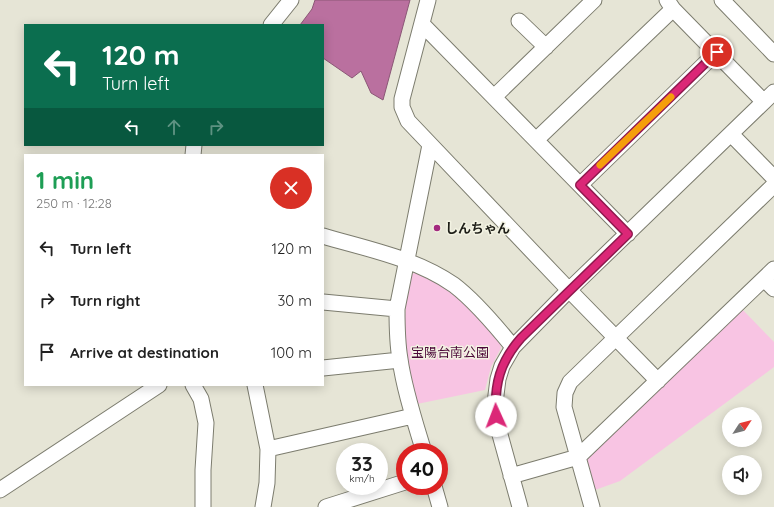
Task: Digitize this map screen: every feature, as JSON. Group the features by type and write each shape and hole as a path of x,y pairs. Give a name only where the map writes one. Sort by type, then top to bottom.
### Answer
{"street":[{"path":"272,24 291,0"},
{"path":"428,0 402,99 402,107 408,121 658,381"},
{"path":"494,97 594,0"},
{"path":"722,0 774,54"},
{"path":"520,507 499,431 495,403 498,379 502,366 513,347 569,290 769,97 717,52 670,4 536,140"},
{"path":"519,20 546,47"},
{"path":"422,24 628,234"},
{"path":"580,185 717,52"},
{"path":"731,134 774,178"},
{"path":"421,443 413,416 400,360 397,334 397,309 430,145"},
{"path":"592,507 564,407 565,393 570,382 774,185"},
{"path":"324,236 406,260 454,285 470,300 513,347"},
{"path":"511,476 578,457 658,381 771,279"},
{"path":"324,302 397,309"},
{"path":"324,368 400,360"},
{"path":"0,490 157,386"},
{"path":"194,386 201,399 206,423 203,470 203,507"},
{"path":"255,386 268,449 267,483 263,507"},
{"path":"268,449 413,416"},
{"path":"326,507 396,485"},
{"path":"437,495 440,507"}],"green space":[{"name":"宝陽台南公園","path":"416,272 443,287 464,303 500,342 501,348 491,367 485,390 417,404 409,372 405,343 406,304 409,276"},
{"path":"742,309 774,342 774,367 620,481 595,490 586,459"}],"shaded area":[{"path":"315,0 410,0 383,100 371,93 361,71 352,78 324,59 324,24 301,24 312,9"}],"slow traffic":[{"path":"600,165 671,97"}],"place":[{"name":"しんちゃん","path":"437,228"}],"route":[{"path":"496,416 495,394 498,379 502,366 513,347 628,234 580,185 717,52"}]}
